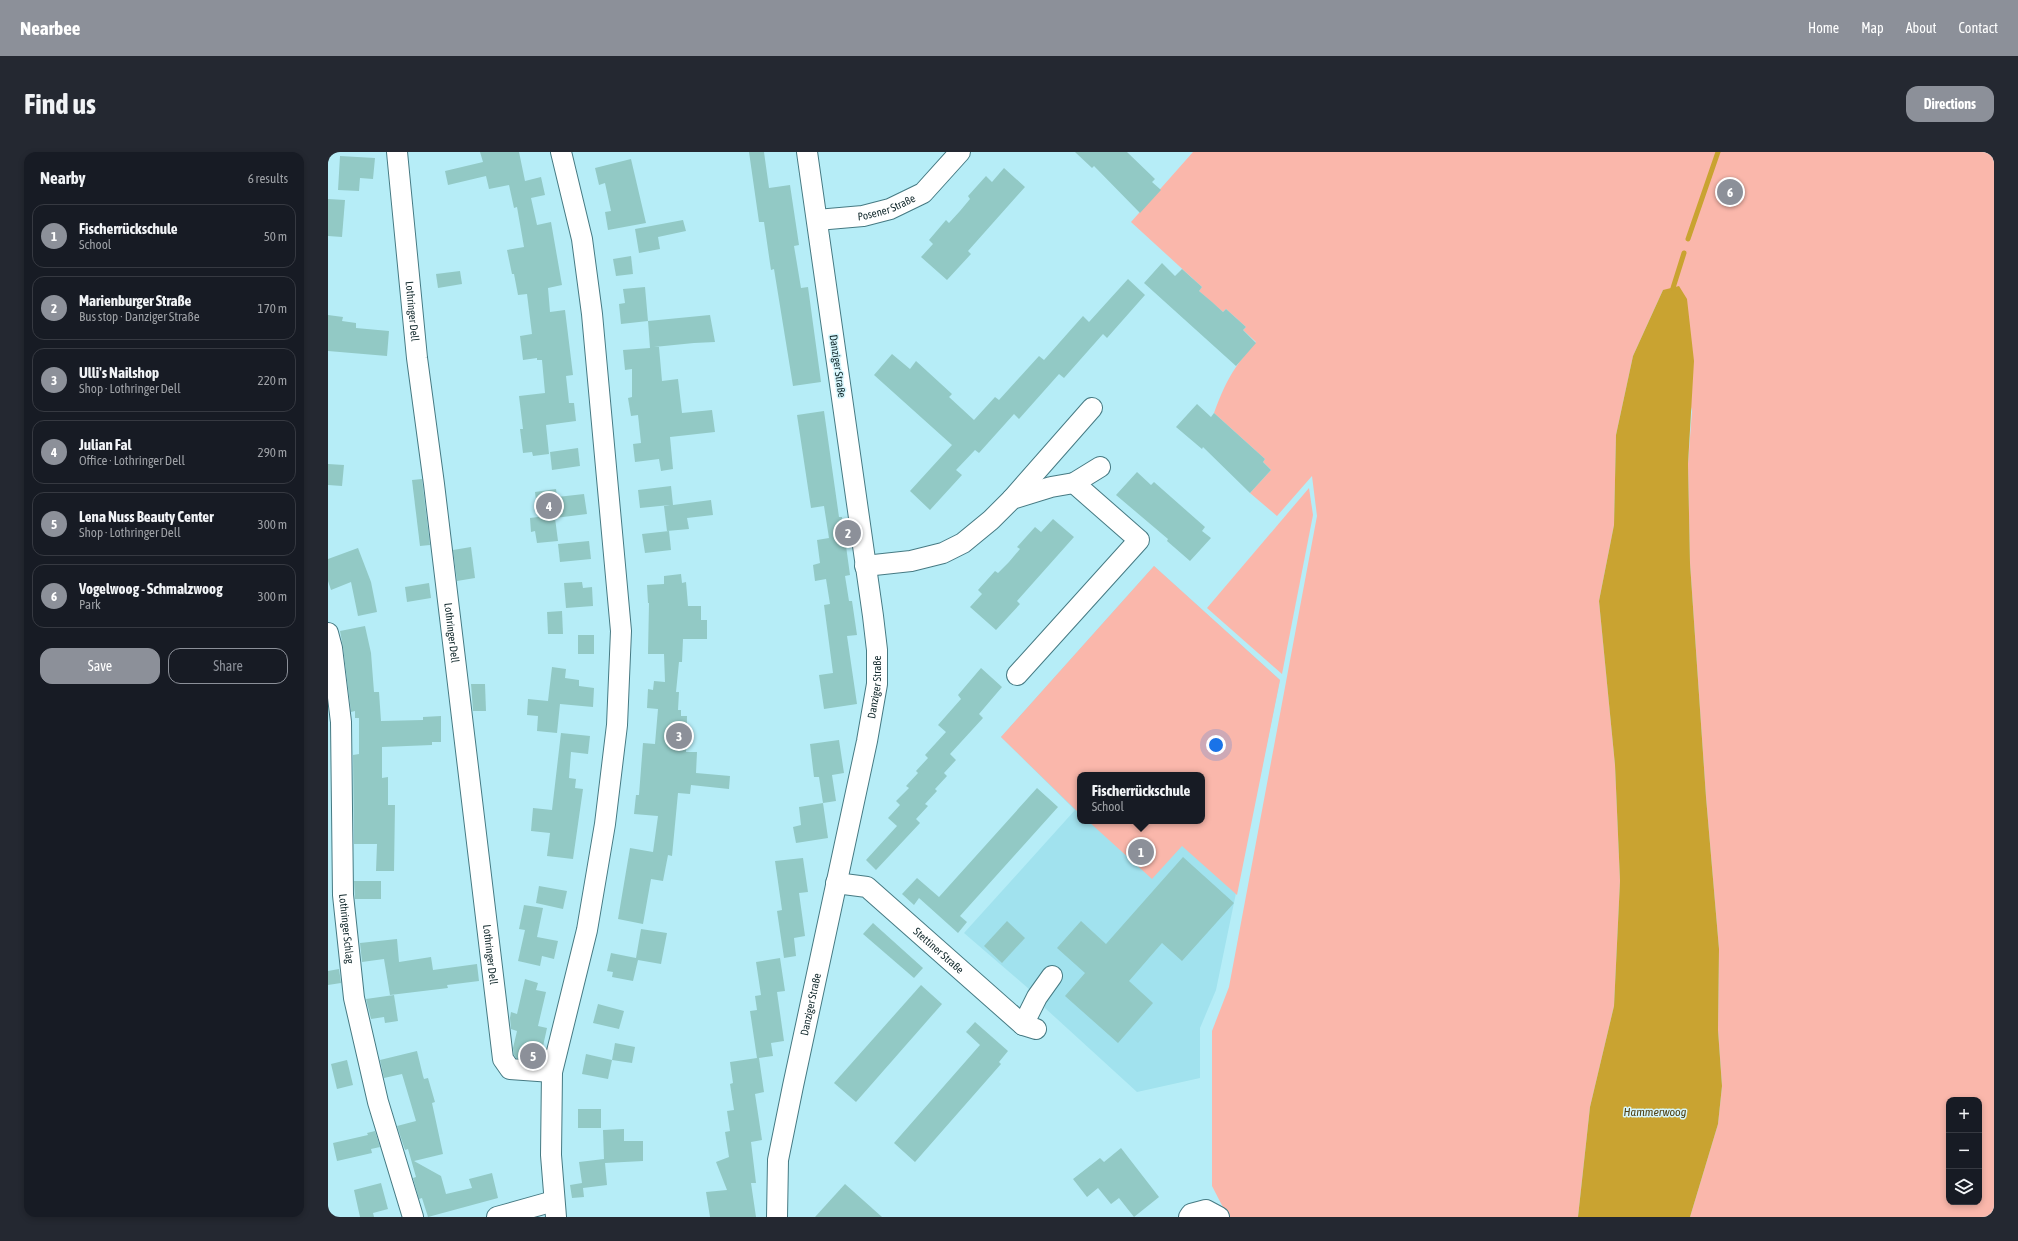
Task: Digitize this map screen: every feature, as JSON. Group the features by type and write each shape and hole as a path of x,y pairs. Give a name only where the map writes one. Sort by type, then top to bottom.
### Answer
{"street":[{"name":"Lothringer Dell","path":"397,152 417,358 435,492 502,1059 510,1069 552,1072"},
{"path":"497,1217 555,1209 551,1155 552,1072 587,930 605,824 617,725 620,631 592,314 582,239 561,152"},
{"name":"Danziger Straße","path":"777,1217 778,1160 792,1086 867,741 877,684 877,650 874,616 865,566 846,420 807,152"},
{"name":"Posener Straße","path":"817,220 863,216 890,209 923,193 960,152"},
{"path":"865,566 911,561 943,553 964,542 991,520 1012,499 1092,408"},
{"path":"1012,499 1051,487 1074,483 1100,467"},
{"path":"1017,676 1139,540 1074,483"},
{"name":"Lothringer Schlag","path":"328,633 332,648 341,722 343,895 354,998 378,1102 413,1217"},
{"name":"Stettiner Straße","path":"836,883 867,887 1030,1027 1037,997 1052,976"},
{"path":"1189,1217 1191,1214 1206,1210 1218,1217"}],"shaded area":[{"path":"1193,152 1994,152 1994,1217 1690,1217 1718,1124 1722,1086 1718,1030 1719,949 1706,797 1690,563 1688,464 1692,411 1663,290 1633,356 1616,435 1614,525 1599,601 1615,765 1620,881 1614,1006 1590,1107 1578,1217 1228,1217 1212,1186 1212,1031 1229,987 1317,516 1312,476 1277,516 1250,493 1271,470 1263,462 1265,459 1214,413 1222,392 1231,375 1256,342 1243,330 1246,327 1226,309 1223,312 1199,291 1202,287 1131,222"},
{"path":"1309,488 1313,515 1282,674 1207,608"},
{"path":"1154,566 1280,680 1216,990 1200,1028 1200,1078 1137,1092 1045,1008 1044,1002 964,933 1075,810 1001,737"},
{"path":"1154,566 1280,680 1237,895 1182,846 1152,879 1091,824 1205,824 1205,772 1077,772 1077,811 1001,737"}],"water":[{"name":"Hammerwoog","path":"1679,286 1687,299 1694,361 1688,464 1690,563 1706,797 1719,949 1718,1030 1722,1086 1718,1124 1690,1217 1578,1217 1590,1107 1614,1006 1620,881 1615,765 1599,601 1614,525 1616,435 1633,356 1663,290"}],"building":[{"path":"480,152 519,152 525,181 541,177 545,195 531,198 537,225 551,222 562,285 548,288 550,312 565,310 573,375 566,376 569,403 574,403 576,421 546,425 549,454 533,456 532,452 523,453 520,429 523,429 519,396 545,393 542,360 537,360 537,358 523,360 520,336 532,334 527,294 518,295 507,250 524,247 517,207 514,208 509,185 489,189 486,176 448,185 445,171 483,162"},
{"path":"749,152 764,152 769,188 790,185 799,245 794,246 801,288 808,287 821,382 793,386 774,269 771,270 764,222 759,222"},
{"path":"1075,152 1127,152 1155,179 1152,182 1161,190 1140,213 1094,166 1092,168"},
{"path":"340,156 375,158 373,179 360,178 359,191 338,190"},
{"path":"631,159 646,223 608,230 605,212 611,211 605,183 599,185 595,168"},
{"path":"1004,168 1025,187 968,251 971,254 947,280 921,257 933,244 929,240 946,220 949,223 960,211 970,199 968,196 986,176 992,182"},
{"path":"328,199 345,200 342,237 328,236"},
{"path":"683,220 686,231 658,237 660,249 639,253 635,229"},
{"path":"631,256 633,274 616,276 613,259"},
{"path":"1162,263 1175,276 1182,269 1202,287 1199,291 1223,312 1226,309 1246,327 1243,330 1256,343 1236,366 1144,283"},
{"path":"460,271 462,284 438,288 436,274"},
{"path":"1128,279 1145,295 1107,338 1103,334 1064,378 1059,374 1019,419 1014,414 979,453 975,450 956,470 962,475 930,510 910,491 952,445 874,375 892,354 910,369 916,361 952,394 949,397 974,420 995,397 999,400 1039,356 1044,360 1083,316 1089,322"},
{"path":"645,287 648,321 621,324 619,304 625,303 623,289"},
{"path":"328,315 343,317 342,321 356,323 356,328 389,331 387,356 328,351"},
{"path":"710,315 715,342 654,347 659,347 662,381 678,379 682,413 712,410 715,432 670,437 673,469 661,471 659,459 635,462 633,444 641,443 638,415 631,416 628,398 632,397 632,369 625,370 623,350 650,348 648,321"},
{"path":"1197,404 1211,417 1214,413 1265,459 1263,462 1271,470 1250,493 1203,447 1202,449 1176,427"},
{"path":"824,411 839,517 842,517 850,575 845,576 849,601 852,601 857,635 847,636 857,704 824,709 819,675 833,673 824,605 830,604 826,579 815,581 813,565 820,563 817,540 829,538 824,506 811,508 797,415"},
{"path":"578,448 580,466 552,470 550,452"},
{"path":"328,464 344,465 342,486 328,485"},
{"path":"1137,472 1151,485 1154,482 1205,527 1202,531 1211,538 1190,561 1167,541 1168,539 1116,495"},
{"path":"422,479 430,545 420,546 412,480"},
{"path":"671,486 673,505 711,500 713,515 687,518 689,529 667,531 664,506 670,505 640,508 638,490"},
{"path":"556,489 557,497 584,494 587,514 555,518 558,541 537,543 535,531 531,532 530,518 538,517 535,492"},
{"path":"1053,519 1074,537 1017,601 1020,604 996,630 970,607 982,594 978,590 995,571 998,573 1009,562 1020,549 1017,547 1035,527 1041,532"},
{"path":"669,531 671,550 645,553 642,534"},
{"path":"589,541 591,559 560,562 558,544"},
{"path":"471,547 475,578 457,581 453,550"},
{"path":"358,548 371,582 377,612 358,616 351,582 331,590 328,581 328,559"},
{"path":"681,574 682,583 686,582 688,606 701,606 701,620 707,620 707,639 683,639 682,662 679,662 676,692 679,692 678,710 681,710 681,716 687,716 686,752 697,752 696,773 730,776 729,789 691,785 690,794 678,793 672,856 668,855 663,881 651,879 643,924 618,919 630,848 653,852 658,816 634,814 636,795 639,795 643,743 655,744 658,709 647,708 648,689 653,690 654,681 665,682 664,654 648,654 649,603 647,585 664,584 664,576"},
{"path":"582,582 583,588 592,587 593,606 566,608 564,583"},
{"path":"429,583 431,598 407,602 405,587"},
{"path":"562,611 563,634 548,634 547,612"},
{"path":"365,626 371,653 374,692 379,692 381,721 423,720 423,717 441,716 441,742 432,742 432,745 382,747 382,778 388,777 388,805 395,805 394,871 376,871 377,844 354,844 353,755 359,754 359,718 355,718 355,711 351,712 340,631"},
{"path":"578,635 594,635 594,654 578,654"},
{"path":"552,667 566,669 565,678 579,680 579,686 594,688 593,707 560,704 557,733 537,731 538,716 527,715 528,699 548,701"},
{"path":"981,668 1002,687 979,714 983,718 950,754 956,760 944,773 947,776 935,789 937,791 925,804 928,806 916,819 920,823 876,870 866,860 897,826 888,818 900,805 896,801 909,788 906,786 918,773 916,771 928,758 925,755 946,732 938,725 961,699 958,695"},
{"path":"471,684 485,684 486,711 473,711"},
{"path":"561,733 590,736 588,754 571,752 569,778 576,779 575,788 583,789 573,859 547,856 550,833 531,831 533,808 552,810"},
{"path":"839,740 844,773 832,775 836,801 823,803 819,777 814,777 810,744"},
{"path":"1037,788 1058,807 960,916 967,922 958,933 919,898 914,905 902,894 917,878 939,897"},
{"path":"823,803 828,838 796,843 793,827 801,825 799,807"},
{"path":"1183,857 1234,903 1182,961 1162,943 1129,981 1153,1003 1118,1043 1065,996 1085,973 1057,948 1081,921 1106,944"},
{"path":"803,858 808,892 799,893 805,936 794,938 796,956 784,958 777,911 782,910 775,861"},
{"path":"354,881 381,881 381,899 355,899"},
{"path":"539,886 567,891 563,909 536,903"},
{"path":"524,905 543,908 537,937 558,941 554,959 542,956 540,966 518,961 525,930 519,929"},
{"path":"1007,921 1025,938 1002,963 984,946"},
{"path":"873,923 923,968 914,978 863,934"},
{"path":"641,929 667,933 661,964 638,960 633,981 612,977 613,972 607,971 611,953 636,958"},
{"path":"397,939 399,962 431,957 433,970 477,964 479,981 447,985 448,988 390,995 384,959 362,962 360,943"},
{"path":"780,958 785,991 777,992 784,1041 771,1043 773,1056 759,1058 764,1092 755,1094 762,1140 751,1142 756,1183 751,1183 756,1217 710,1217 706,1192 727,1190 716,1162 729,1157 725,1132 730,1131 727,1111 734,1110 730,1084 733,1083 730,1062 757,1058 750,1011 757,1010 755,996 761,995 756,962"},
{"path":"339,969 341,983 328,985 328,971"},
{"path":"525,979 538,983 536,990 546,992 538,1026 547,1028 540,1060 516,1058 514,1055 513,1048 517,1031 511,1029 510,1018 511,1012 517,1014"},
{"path":"921,985 942,1004 856,1102 834,1083"},
{"path":"394,995 398,1021 385,1023 384,1017 371,1019 366,999"},
{"path":"598,1004 624,1011 619,1029 593,1023"},
{"path":"975,1022 1008,1051 999,1062 1001,1064 915,1162 894,1143 980,1045 966,1032"},
{"path":"615,1043 635,1047 632,1063 612,1060"},
{"path":"417,1051 424,1079 428,1078 435,1102 432,1103 443,1154 414,1161 441,1176 446,1194 472,1188 469,1179 492,1173 498,1198 428,1217 422,1198 419,1199 413,1178 416,1177 408,1149 405,1150 397,1126 416,1121 402,1074 384,1078 380,1060"},
{"path":"586,1054 612,1060 608,1079 582,1074"},
{"path":"347,1060 353,1085 337,1089 331,1064"},
{"path":"578,1109 601,1109 601,1128 578,1128"},
{"path":"624,1129 624,1141 643,1141 643,1161 605,1163 607,1185 583,1188 584,1197 572,1198 570,1185 582,1183 579,1162 604,1159 603,1130"},
{"path":"375,1131 380,1147 371,1149 372,1153 337,1161 333,1143 368,1135 367,1133"},
{"path":"1121,1148 1159,1197 1134,1217 1119,1198 1111,1204 1098,1188 1087,1197 1073,1179 1100,1158 1104,1162"},
{"path":"381,1183 388,1209 373,1213 374,1217 360,1217 354,1190"},
{"path":"845,1184 882,1217 815,1217"}],"waterway":[{"path":"1688,239 1718,152"},
{"path":"1673,288 1684,253"}],"place":[{"name":"Vogelwoog - Schmalzwoog","path":"1730,192"},
{"name":"Julian Fal","path":"549,506"},
{"name":"Marienburger Straße","path":"848,533"},
{"name":"Ulli's Nailshop","path":"679,736"},
{"name":"Fischerrückschule","path":"1141,852"},
{"name":"Lena Nuss Beauty Center","path":"533,1056"}]}
